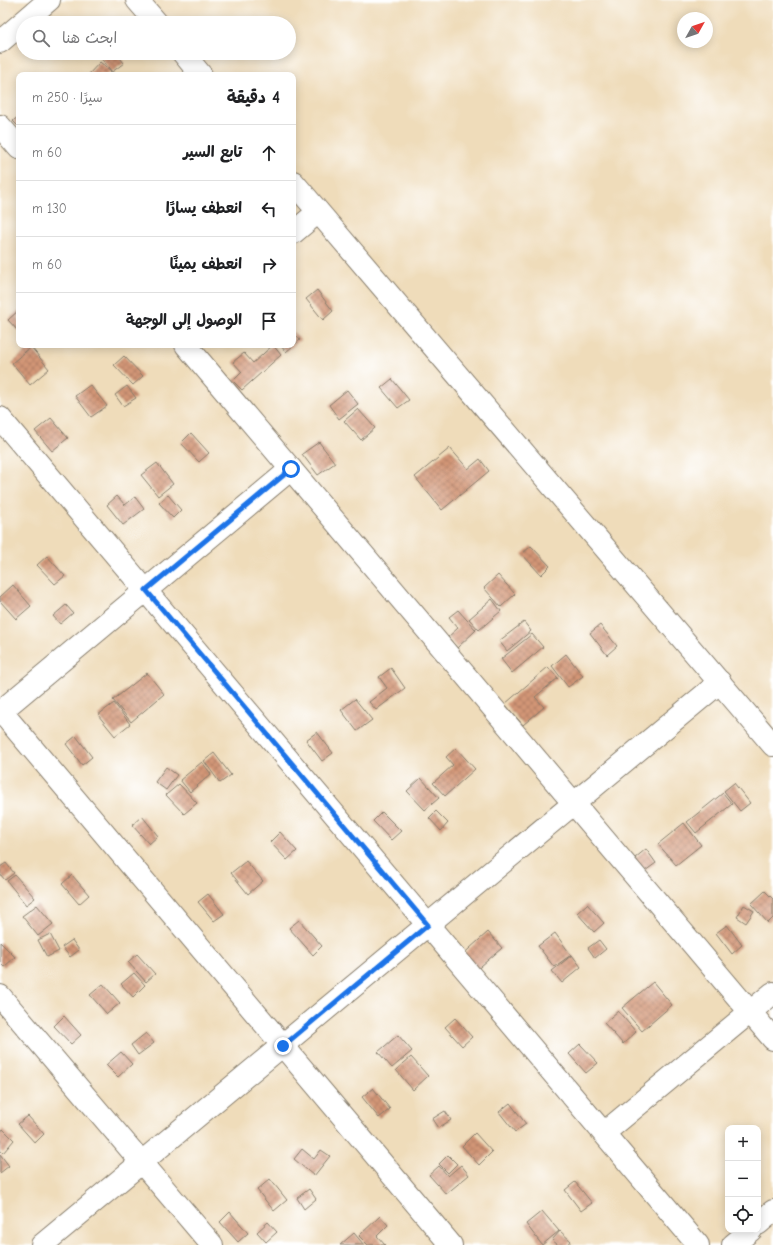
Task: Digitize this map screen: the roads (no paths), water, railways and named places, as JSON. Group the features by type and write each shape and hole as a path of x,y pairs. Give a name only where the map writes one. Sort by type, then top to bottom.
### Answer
{"street":[{"path":"30,16 49,0"},
{"path":"138,0 151,16"},
{"path":"0,42 16,28"},
{"path":"189,60 199,72"},
{"path":"0,126 16,145"},
{"path":"296,186 773,745"},
{"path":"296,230 318,212"},
{"path":"189,348 773,1039"},
{"path":"0,418 698,1245"},
{"path":"291,469 0,711 451,1245"},
{"path":"42,1245 720,682"},
{"path":"604,1133 773,993"},
{"path":"0,996 212,1245"},
{"path":"761,1222 773,1212"},
{"path":"733,1245 747,1233"}]}
